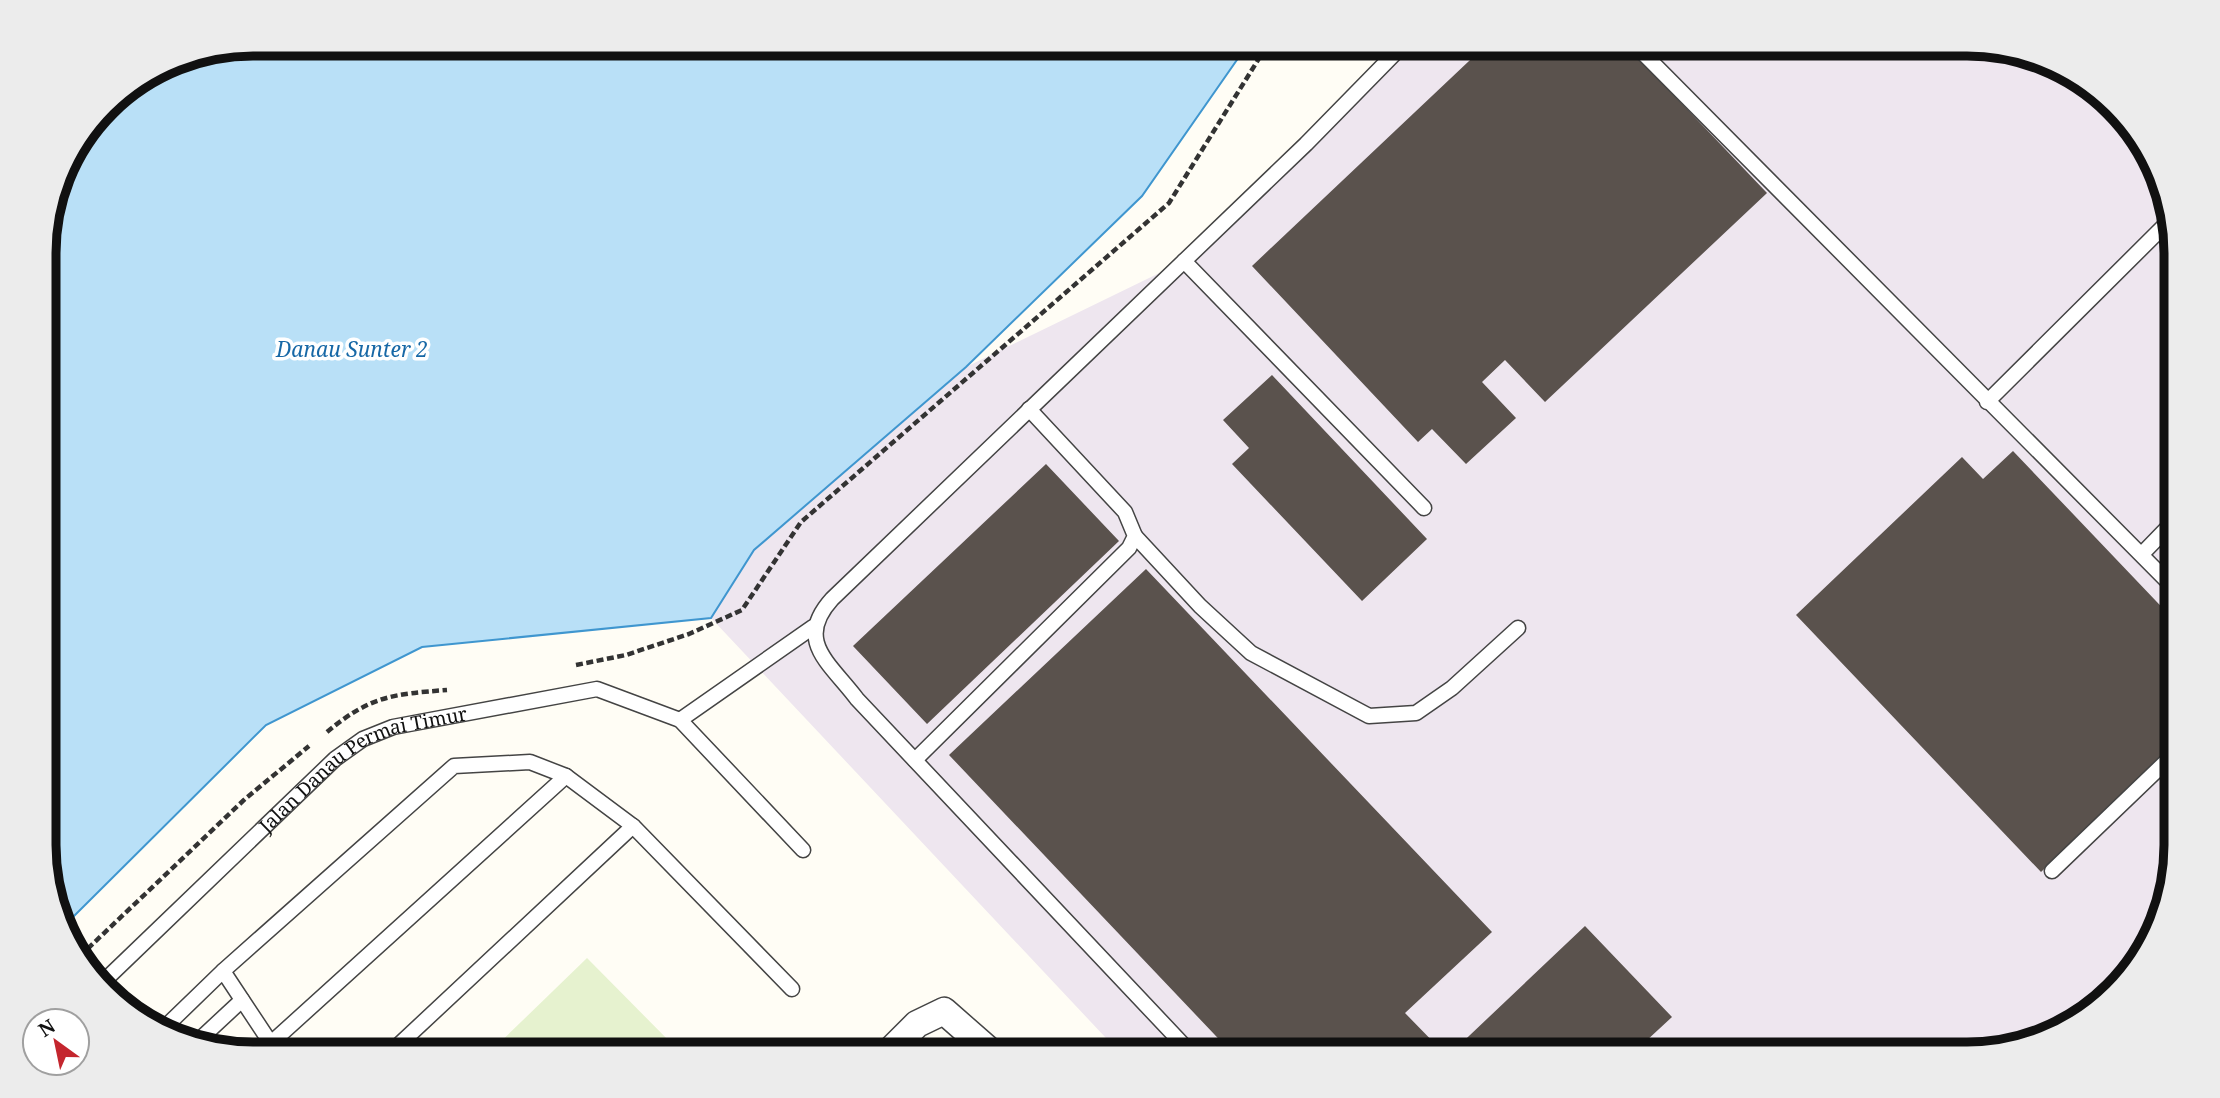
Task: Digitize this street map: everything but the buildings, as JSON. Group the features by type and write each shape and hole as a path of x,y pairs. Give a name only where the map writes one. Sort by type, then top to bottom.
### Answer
{"street":[{"path":"899,1042 917,1024 944,1010 980,1042"}],"lane":[{"path":"803,850 680,720 813,627 832,599 1306,145 1392,56"},
{"path":"1646,56 2164,577"},
{"path":"1987,402 2162,228"},
{"path":"1184,261 1424,509"},
{"path":"1029,409 1125,512 1135,536 1200,606 1251,653 1369,716 1416,713 1452,688 1518,628"},
{"path":"2142,554 2164,531"},
{"path":"915,760 1129,548 1135,536"},
{"path":"813,627 814,638 820,651 858,699 1181,1042"},
{"name":"Jalan Danau Permai Timur","path":"108,978 335,759 363,740 393,727 597,690 680,720"},
{"name":"Jalan Danau Permai Timur","path":"223,971 454,766 530,762 566,776 633,826 792,989"},
{"path":"2052,871 2164,764"},
{"path":"169,1023 223,971 270,1042 566,776"},
{"path":"402,1042 633,826"},
{"path":"204,1035 242,1000"}],"path":[{"path":"573,666 625,655 676,638 742,610 801,522 1169,202 1260,56"},
{"path":"325,733 355,708 393,694 456,689"},
{"path":"87,950 245,799 315,741"}],"shaded area":[{"path":"1390,56 1967,56 1993,58 2030,66 2054,76 2087,97 2123,133 2138,155 2157,202 2164,253 2164,845 2157,896 2144,932 2131,954 2097,993 2054,1022 2030,1032 1980,1042 1110,1042 711,618 754,550 966,367 1184,261"}],"green space":[{"path":"587,958 670,1042 500,1042"}],"water":[{"name":"Danau Sunter 2","path":"240,56 1240,56 1142,196 966,367 754,550 711,618 422,647 266,725 71,919 58,871 56,845 56,240 63,202 82,155 105,123 144,89 178,71 202,63"}]}
